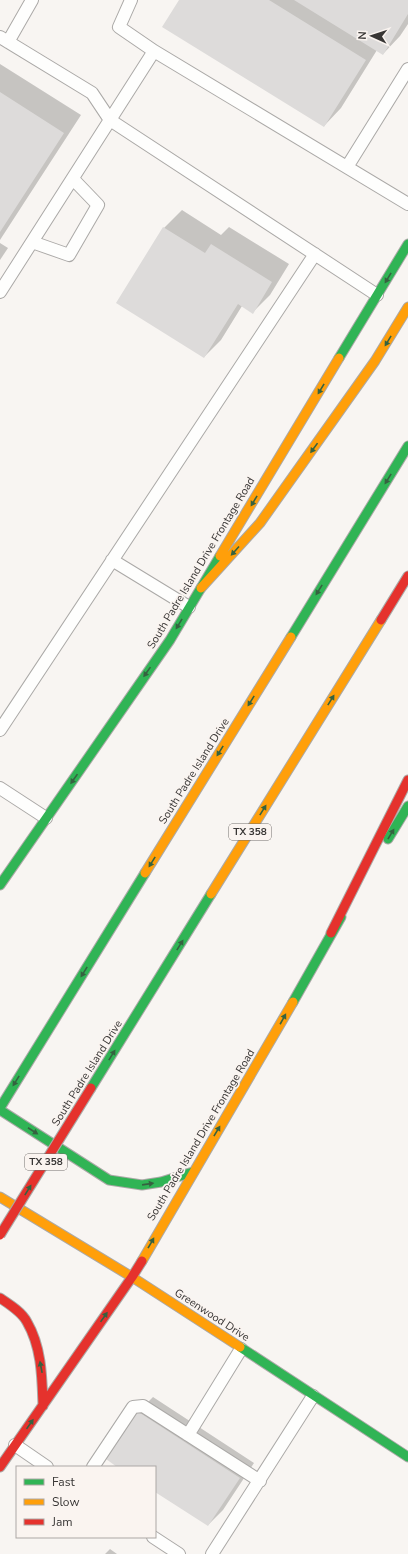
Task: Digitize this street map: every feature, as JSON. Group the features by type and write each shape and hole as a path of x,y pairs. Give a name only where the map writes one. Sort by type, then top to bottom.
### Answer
{"main road":[{"name":"South Padre Island Drive Frontage Road","path":"0,885 170,640 408,244"},
{"path":"201,588 260,523 375,361 408,307"},
{"name":"South Padre Island Drive","path":"0,1109 408,446"},
{"name":"South Padre Island Drive","path":"0,1235 408,576"},
{"path":"331,933 408,780"},
{"name":"South Padre Island Drive Frontage Road","path":"0,1467 132,1277 273,1038 331,933 408,806"},
{"path":"0,1109 109,1180 142,1185 161,1182 193,1172"},
{"name":"Greenwood Drive","path":"0,1197 132,1277 408,1457"},
{"path":"0,1298 11,1305 27,1321 37,1345 42,1374 43,1406"}],"lane":[{"path":"32,0 4,40 92,93 110,120 377,295"},
{"path":"131,0 119,27 154,51 408,204"},
{"path":"0,292 154,51"},
{"path":"347,167 408,69"},
{"path":"32,242 69,255 98,205 73,179"},
{"path":"0,730 315,254"},
{"path":"112,560 189,607"},
{"path":"0,788 46,818"},
{"path":"188,1435 241,1349"},
{"path":"212,1554 313,1396"},
{"path":"94,1466 133,1406 143,1406 260,1481"},
{"path":"15,1445 46,1466"},
{"path":"155,1538 179,1554"}],"building":[{"path":"179,0 269,0 366,60 324,127 162,27"},
{"path":"294,0 408,0 408,14 383,55"},
{"path":"0,92 64,133 0,232"},
{"path":"163,227 205,253 211,244 272,282 253,314 238,304 204,358 116,303"},
{"path":"137,1411 240,1478 208,1526 156,1493 156,1466 116,1466 106,1459"}],"traffic: fast":[{"path":"339,358 408,244"},
{"path":"291,637 408,446"},
{"path":"0,885 170,640 220,556"},
{"path":"388,839 408,806"},
{"path":"0,1108 145,873"},
{"path":"91,1088 211,894"},
{"path":"293,1002 341,917"},
{"path":"0,1110 109,1180 142,1185 161,1182 193,1172"},
{"path":"240,1347 408,1457"}],"traffic: slow":[{"path":"201,588 260,523 375,361 408,307"},
{"path":"220,556 339,358"},
{"path":"211,894 381,620"},
{"path":"145,873 291,637"},
{"path":"142,1261 293,1002"},
{"path":"0,1197 132,1277 240,1347"}],"traffic: jam":[{"path":"381,620 408,576"},
{"path":"331,933 408,780"},
{"path":"0,1235 91,1088"},
{"path":"0,1467 142,1261"},
{"path":"0,1298 15,1308 25,1318 36,1342 40,1363 43,1406"}]}
